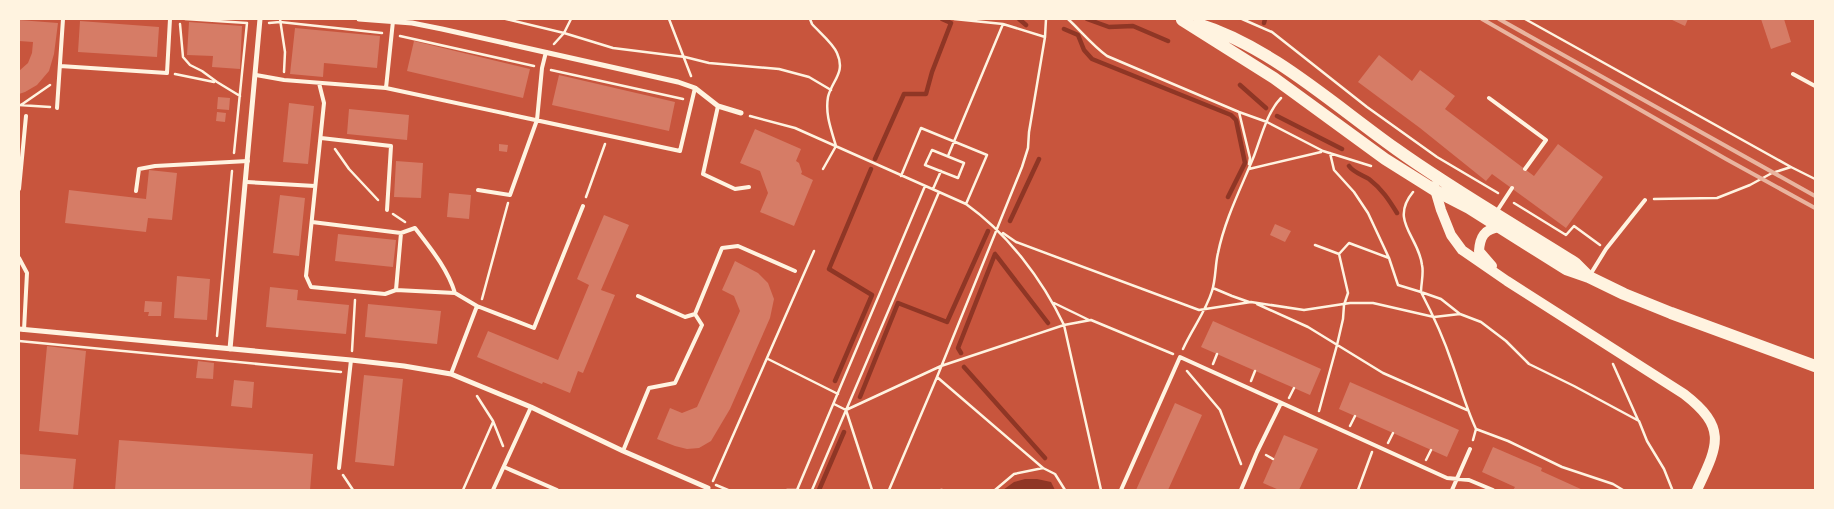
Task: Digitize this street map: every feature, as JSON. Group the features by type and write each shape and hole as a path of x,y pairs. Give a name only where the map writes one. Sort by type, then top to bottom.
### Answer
{"main road":[{"path":"1181,19 1215,30 1255,48 1397,150 1575,263 1589,277"},
{"path":"1181,19 1274,78 1385,159 1420,182 1469,208 1566,270 1589,277 1671,313 1815,366"},
{"path":"1428,170 1440,193 1441,210"},
{"path":"1420,182 1441,210 1456,243 1462,250 1507,281 1684,394 1701,408 1710,420 1714,433 1715,448 1697,490"},
{"path":"1440,193 1464,194"},
{"path":"1500,228 1492,228 1482,236 1479,252 1507,281"}],"street":[{"path":"360,19 393,21 442,29 678,82 695,88 718,106 741,113"},
{"path":"230,349 260,21"},
{"path":"21,330 351,360 451,374 531,407 623,451 708,488"}],"lane":[{"path":"57,108 63,19"},
{"path":"60,66 166,73 170,19"},
{"path":"386,88 393,21"},
{"path":"478,190 510,195 537,120 542,68 546,52"},
{"path":"1792,74 1815,86"},
{"path":"256,75 284,80 386,88 680,152 695,88"},
{"path":"319,83 324,103 306,276 311,287 385,294 396,290 455,293 477,306 534,328 582,206"},
{"path":"1489,98 1546,140 1526,169"},
{"path":"718,106 703,174 735,189 749,187"},
{"path":"19,188 26,116"},
{"path":"320,138 391,146 387,210"},
{"path":"136,190 140,169 155,166 248,161"},
{"path":"246,182 315,186"},
{"path":"1496,213 1512,188"},
{"path":"1589,277 1606,249 1645,200"},
{"path":"312,222 400,233 415,228 433,251 450,278 455,293"},
{"path":"396,290 400,233"},
{"path":"695,314 722,248 738,246 795,271"},
{"path":"19,258 27,273 21,330"},
{"path":"638,296 685,317 695,314"},
{"path":"451,374 477,306"},
{"path":"623,451 649,388 675,383 702,325 695,314"},
{"path":"1121,490 1180,357 1447,478 1469,480 1493,490"},
{"path":"339,468 351,360"},
{"path":"1241,490 1282,403"},
{"path":"492,490 531,407"},
{"path":"1452,490 1470,449"},
{"path":"504,467 557,490"}],"path":[{"path":"179,19 183,58 190,65 240,96"},
{"path":"506,19 564,33 613,48 709,63 779,69 810,77 831,90"},
{"path":"546,52 564,33 571,19"},
{"path":"669,19 695,88"},
{"path":"810,19 812,24 837,52 840,66 838,78 828,95 826,117 836,146 824,169"},
{"path":"954,19 1003,24 1045,37"},
{"path":"888,490 937,376 1028,148 1046,19"},
{"path":"1068,19 1085,34 1092,45 1107,56 1238,112 1268,122 1323,151 1377,168"},
{"path":"1242,19 1272,32 1367,107 1437,157 1566,235 1574,226 1606,249"},
{"path":"1525,19 1791,168 1815,178"},
{"path":"280,20 285,52 284,80"},
{"path":"247,23 280,20 392,34 692,101"},
{"path":"948,156 1003,24"},
{"path":"20,105 52,84 60,66"},
{"path":"166,73 217,82"},
{"path":"1247,478 1220,410 1184,367 1180,357 1213,288 1217,255 1224,232 1248,169 1277,104"},
{"path":"20,105 57,108"},
{"path":"1238,112 1250,158 1248,169"},
{"path":"741,113 795,128 966,204 1016,242 1203,310 1252,302 1304,310 1373,303 1434,317 1460,314"},
{"path":"901,176 921,128 987,155 966,204"},
{"path":"582,206 608,135"},
{"path":"320,138 335,148 349,169 387,210 415,228"},
{"path":"932,150 964,163 958,178 941,171 925,164 932,150"},
{"path":"1248,169 1323,151"},
{"path":"1330,153 1334,170 1364,206 1389,258 1398,284 1441,299 1460,314 1481,322 1506,341 1529,364 1638,421"},
{"path":"1645,200 1717,198 1750,185 1772,173 1791,168"},
{"path":"933,189 941,171"},
{"path":"787,490 798,490 925,186"},
{"path":"812,490 939,192"},
{"path":"1412,192 1403,212 1404,223 1422,265 1421,292 1434,317 1467,410 1476,429 1470,449"},
{"path":"477,306 482,300 510,195"},
{"path":"997,229 1008,240 1054,304 1064,325 1101,490"},
{"path":"1338,254 1349,243 1389,258"},
{"path":"1315,245 1338,254"},
{"path":"728,490 712,483 768,359 814,250"},
{"path":"1317,420 1337,345 1348,292 1338,254"},
{"path":"1213,288 1252,302 1308,327 1383,373 1467,410"},
{"path":"1054,304 1180,357"},
{"path":"352,347 356,306"},
{"path":"846,410 941,366 1064,325 1091,320"},
{"path":"19,341 349,373"},
{"path":"768,359 838,394"},
{"path":"1612,364 1646,441 1664,469 1672,489"},
{"path":"937,376 1043,468 1055,474 1065,490"},
{"path":"478,385 475,393 493,421 504,448"},
{"path":"834,404 846,410 872,490"},
{"path":"463,490 493,421"},
{"path":"1476,429 1508,441 1562,467 1612,484 1623,490"},
{"path":"1358,490 1375,446"},
{"path":"339,468 353,490"},
{"path":"995,490 1014,474 1043,468"}],"shaded area":[{"path":"1025,479 1051,482 1055,490 1003,490 1014,482"}],"building":[{"path":"1670,19 1688,19 1685,26"},
{"path":"1761,19 1784,19 1791,42 1771,49"},
{"path":"19,20 58,23 54,54 49,71 37,85 19,94 19,71 28,63 32,53 33,42 19,41"},
{"path":"80,21 159,27 157,57 78,52"},
{"path":"189,22 242,26 240,69 212,67 213,56 187,55"},
{"path":"295,28 380,36 377,68 324,63 323,77 290,74"},
{"path":"414,41 530,69 523,98 407,71"},
{"path":"1379,55 1412,81 1420,70 1455,96 1445,109 1534,176 1558,144 1603,177 1566,228 1492,174 1486,181 1420,128 1358,82"},
{"path":"559,75 675,102 669,131 552,105"},
{"path":"218,97 230,98 229,110 217,109"},
{"path":"289,103 314,106 308,164 283,162"},
{"path":"349,109 409,115 407,140 347,134"},
{"path":"217,112 226,113 225,122 216,121"},
{"path":"755,129 801,149 796,161 799,163 801,174 813,180 794,226 760,212 768,193 760,171 740,163"},
{"path":"499,144 508,145 507,152 499,151"},
{"path":"396,161 423,163 421,198 394,197"},
{"path":"149,170 177,173 172,220 148,218 146,232 65,223 69,190 146,199"},
{"path":"449,193 471,195 469,219 447,217"},
{"path":"280,195 305,198 299,256 273,253"},
{"path":"604,215 629,225 601,290 615,295 583,373 578,371 570,393 543,382 542,384 477,357 488,331 558,360 589,285 577,279"},
{"path":"1275,224 1291,231 1285,242 1270,235"},
{"path":"338,234 396,240 393,267 335,261"},
{"path":"735,261 758,273 768,283 774,299 770,318 730,409 711,441 699,448 687,449 675,446 657,439 670,408 682,413 697,407 740,311 734,296 722,290"},
{"path":"177,276 210,279 207,320 174,318"},
{"path":"270,287 298,290 297,300 349,305 346,334 266,327"},
{"path":"145,301 162,302 161,316 148,316 149,312 144,312"},
{"path":"368,304 441,311 437,344 365,337"},
{"path":"1213,321 1321,369 1310,395 1201,347"},
{"path":"47,346 86,351 78,435 39,431"},
{"path":"198,361 214,363 213,379 196,378"},
{"path":"364,375 403,379 394,466 355,462"},
{"path":"234,380 254,382 252,408 231,406"},
{"path":"1350,382 1459,430 1447,457 1339,409"},
{"path":"1175,403 1202,415 1168,490 1136,490"},
{"path":"1284,435 1318,449 1299,490 1279,490 1263,483"},
{"path":"119,440 313,454 310,490 115,490"},
{"path":"1493,447 1542,468 1541,471 1583,490 1513,490 1515,487 1482,472"},
{"path":"19,454 76,459 73,490 19,490"}],"waterway":[{"path":"875,159 904,94 926,94 932,72 951,23 942,19"},
{"path":"1019,19 1026,25"},
{"path":"1087,19 1109,27 1133,26 1168,41"},
{"path":"1264,23 1265,19"},
{"path":"1064,29 1078,35 1084,50 1092,59 1231,115 1236,120 1245,163 1228,197"},
{"path":"1240,85 1266,108"},
{"path":"1277,116 1342,149"},
{"path":"1010,221 1039,159"},
{"path":"1349,166 1378,187 1397,213"},
{"path":"835,381 872,295 829,269 871,169"},
{"path":"860,397 898,303 947,322 988,231"},
{"path":"995,254 1048,323"},
{"path":"961,353 958,348 995,254"},
{"path":"964,367 1045,458"},
{"path":"819,490 844,432"}],"railway":[{"path":"1482,19 1815,208"},
{"path":"1499,19 1815,196"}]}
